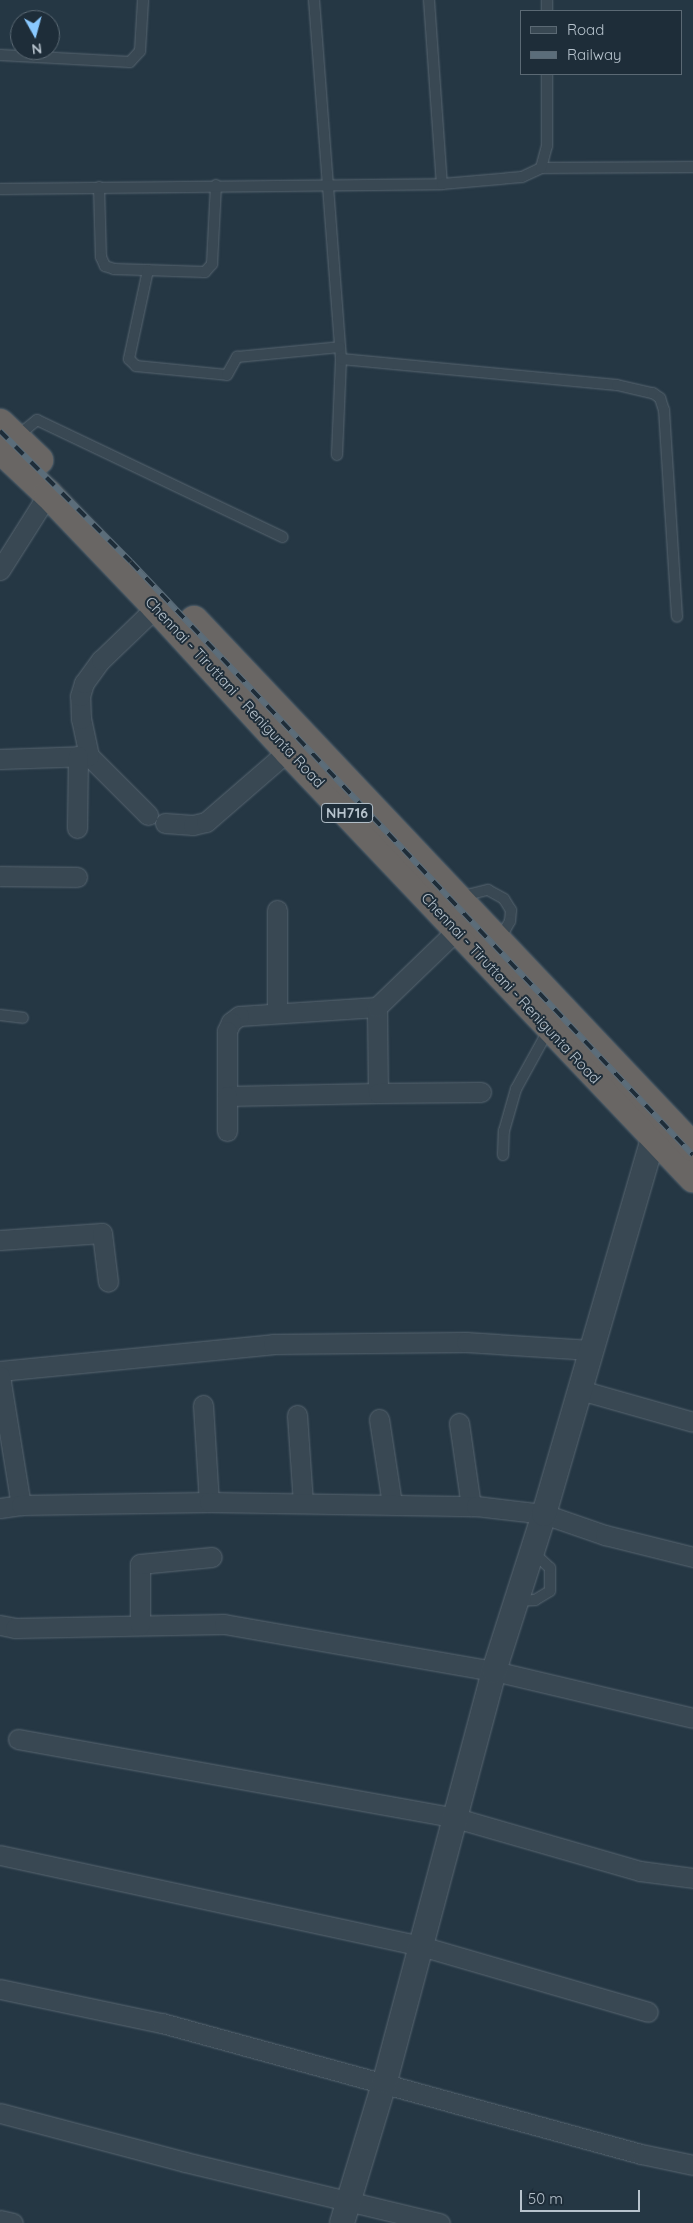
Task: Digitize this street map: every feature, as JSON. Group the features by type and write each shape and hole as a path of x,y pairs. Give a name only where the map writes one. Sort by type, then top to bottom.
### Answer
{"highway":[{"name":"Chennai - Tiruttani - Renigunta Road","path":"5,436 48,494 549,1028 661,1131 693,1147"},
{"name":"Chennai - Tiruttani - Renigunta Road","path":"5,436 175,599 498,942 661,1131 693,1178"}],"street":[{"path":"0,570 48,494"},
{"path":"77,828 83,756 80,707 84,683 101,660 156,607"},
{"path":"165,823 193,825 206,822 288,751"},
{"path":"0,759 83,756 148,815"},
{"path":"0,876 77,877"},
{"path":"277,910 277,1012"},
{"path":"227,1131 227,1031 231,1022 239,1016 277,1012 377,1007 457,930"},
{"path":"377,1007 378,1093"},
{"path":"227,1096 481,1092"},
{"path":"346,2213 385,2082 494,1671 544,1514 591,1350 661,1131"},
{"path":"0,1240 102,1233 108,1282"},
{"path":"0,1371 273,1344 466,1342 591,1350"},
{"path":"0,1376 21,1505"},
{"path":"580,1390 693,1422"},
{"path":"203,1405 209,1502"},
{"path":"297,1415 303,1502"},
{"path":"379,1419 392,1504"},
{"path":"458,1423 471,1506"},
{"path":"0,1508 21,1505 209,1502 471,1506 544,1514 605,1535 693,1556"},
{"path":"140,1625 140,1564 212,1557"},
{"path":"0,1625 15,1628 224,1624 494,1671 693,1718"},
{"path":"18,1739 456,1818 640,1871 693,1878"},
{"path":"0,1855 421,1946 648,2012"},
{"path":"0,1989 162,2023 385,2082 640,2154 693,2165"},
{"path":"0,2113 346,2213 440,2223"},
{"path":"0,2220 13,2223"}],"lane":[{"path":"0,55 130,62 140,51 143,0"},
{"path":"314,0 341,359 337,455"},
{"path":"429,0 442,184"},
{"path":"541,168 547,146 547,75"},
{"path":"0,189 216,185 442,184 522,177 541,168 693,166"},
{"path":"99,187 103,263 114,269 205,272 211,268 216,185"},
{"path":"148,270 129,359 136,366 227,374 237,357 340,347"},
{"path":"341,359 617,385 653,393 660,398 665,419 677,617"},
{"path":"5,436 37,420 282,537"},
{"path":"0,1015 23,1018"},
{"path":"503,1155 504,1131 516,1089 549,1028"}],"railway":[{"path":"0,431 131,562 693,1155"}]}
